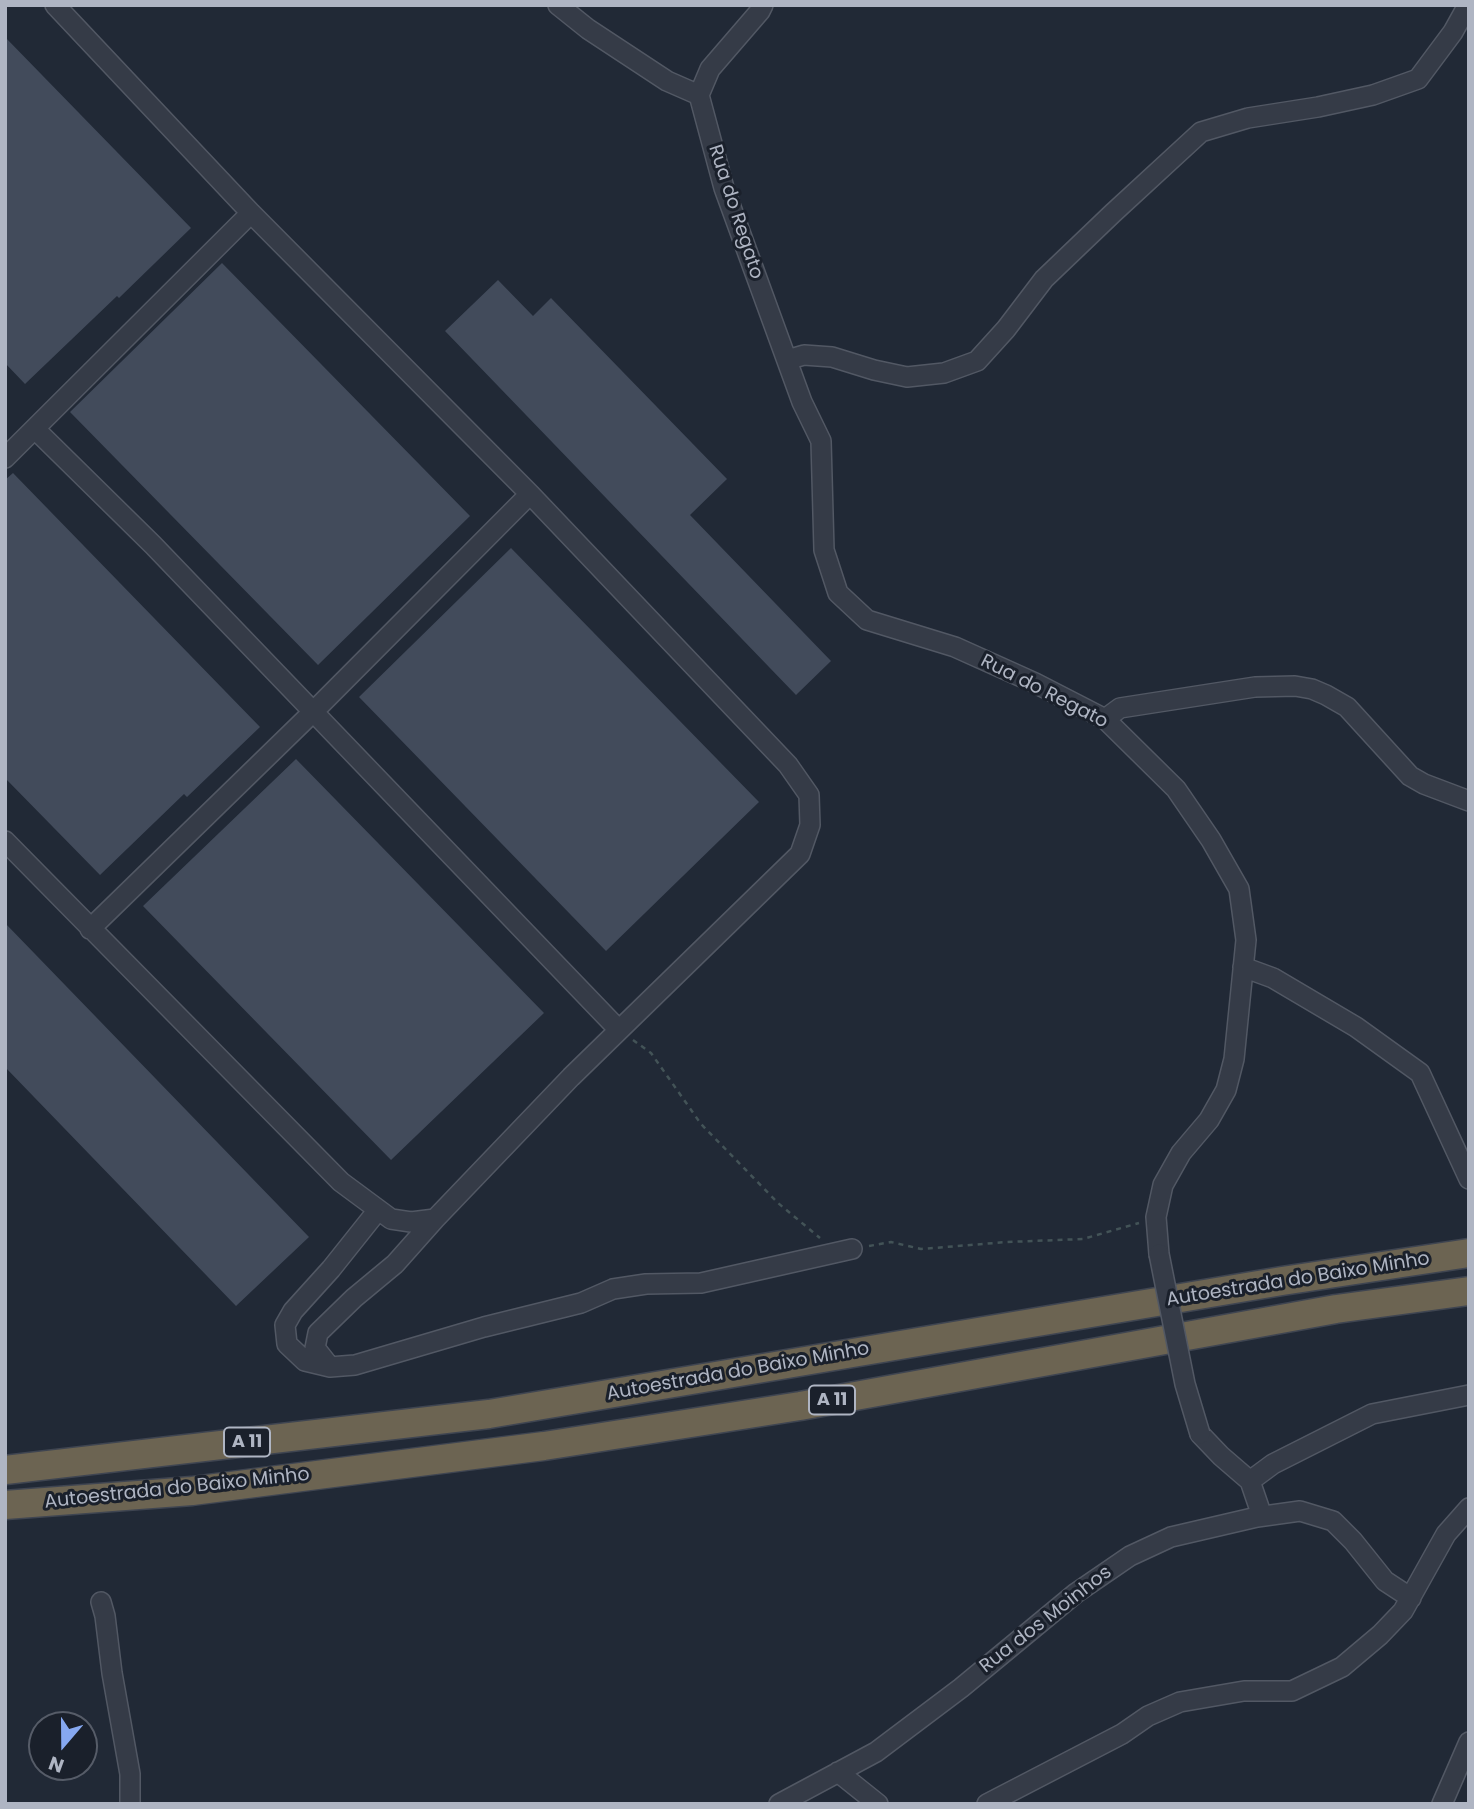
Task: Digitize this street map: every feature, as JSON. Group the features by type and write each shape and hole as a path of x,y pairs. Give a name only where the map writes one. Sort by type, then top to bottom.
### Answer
{"highway":[{"name":"Autoestrada do Baixo Minho","path":"5,1470 489,1414 1282,1281 1469,1253"},
{"name":"Autoestrada do Baixo Minho","path":"5,1505 192,1491 544,1446 800,1405 1336,1309 1469,1291"}],"street":[{"path":"55,5 251,213 530,494 788,765 809,795 810,825 800,854 571,1077 395,1264 318,1333 315,1348 330,1367"},
{"path":"558,5 588,29 667,81 699,95 710,69 763,5"},
{"path":"787,360 804,355 832,357 907,377 944,373 977,361 1006,329 1044,279 1201,132 1248,118 1373,96 1418,79 1453,32 1468,5"},
{"name":"Rua do Regato","path":"699,95 724,188 802,402 821,441 824,550 838,593 867,620 954,647 1035,683 1105,719 1176,789 1211,840 1239,889 1246,940 1234,1059 1226,1090 1209,1120 1181,1153 1163,1185 1156,1217 1159,1254 1185,1384 1200,1434 1250,1481"},
{"path":"5,458 251,213"},
{"path":"35,429 153,545 620,1030"},
{"path":"90,929 314,711 530,494"},
{"path":"1105,719 1119,708 1255,687 1295,686 1312,689 1347,708 1410,776 1469,801"},
{"path":"5,841 341,1182 391,1219 411,1222 435,1219"},
{"path":"1244,967 1273,978 1356,1027 1420,1073 1469,1179"},
{"path":"378,1210 293,1311 285,1325 287,1344 305,1361 330,1367 355,1365 484,1327 581,1303 614,1289 646,1283 701,1283 852,1249"},
{"path":"1262,1516 1250,1481 1273,1464 1372,1414 1469,1395"},
{"path":"987,1804 1122,1734 1148,1716 1180,1702 1244,1691 1292,1691 1342,1667 1404,1611 1446,1534 1469,1508"},
{"name":"Rua dos Moinhos","path":"779,1804 876,1752 961,1688 1076,1593 1130,1556 1171,1537 1262,1516 1300,1511 1333,1521 1385,1581 1411,1598"},
{"path":"101,1602 130,1774 130,1804"},
{"path":"1442,1804 1469,1742"},
{"path":"838,1772 878,1804"}],"path":[{"path":"620,1030 651,1053 701,1124 778,1203 824,1241 852,1249 891,1242 921,1249 1083,1239 1156,1217"}],"building":[{"path":"5,37 191,228 25,384 5,363"},
{"path":"222,263 470,516 318,665 70,412"},
{"path":"498,280 533,316 551,298 727,479 690,515 831,661 796,695 445,331"},
{"path":"13,473 260,727 187,797 184,794 100,875 5,778 5,480"},
{"path":"511,548 759,802 606,951 359,697"},
{"path":"296,759 544,1013 391,1160 143,906"},
{"path":"5,923 309,1237 236,1306 5,1067"}]}
